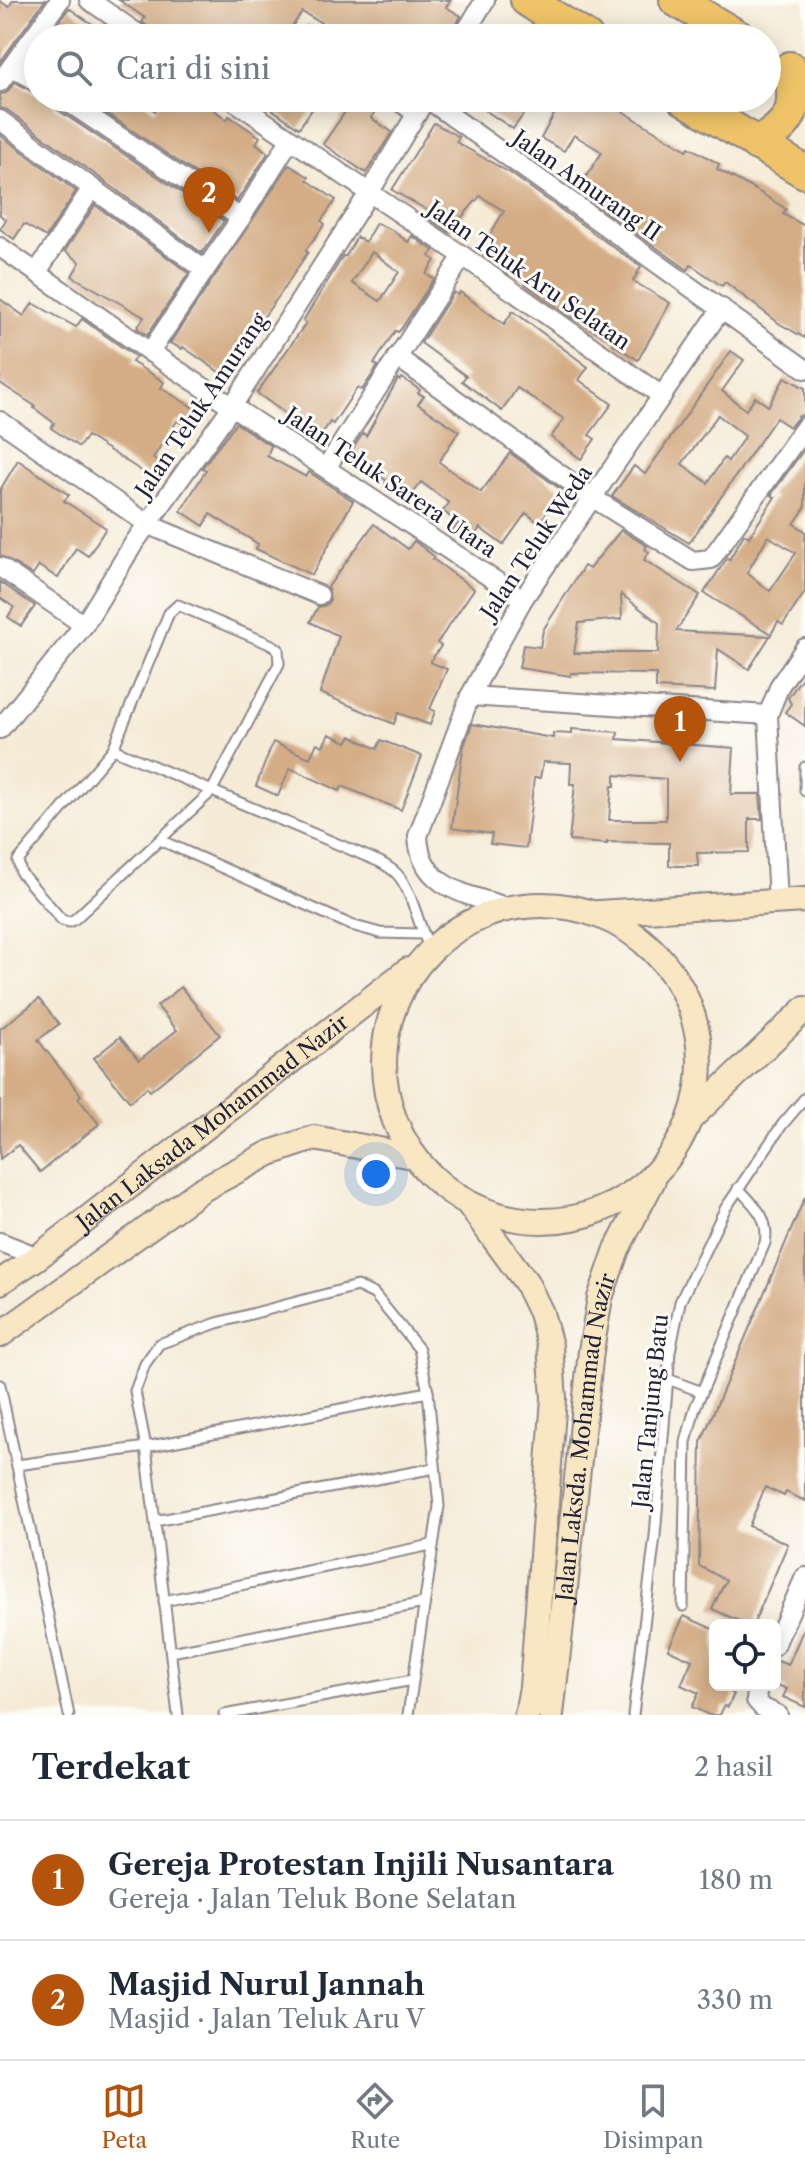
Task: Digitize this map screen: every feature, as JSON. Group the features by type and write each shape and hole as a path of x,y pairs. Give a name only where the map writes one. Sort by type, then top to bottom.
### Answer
{"highway":[{"path":"527,0 565,24"},
{"path":"676,0 716,24"},
{"path":"757,144 778,131 787,120 795,94 787,66"},
{"path":"706,112 805,172"}],"main road":[{"path":"596,913 805,900"},
{"name":"Jalan Laksada Mohammad Nazir","path":"0,1282 38,1257 425,948 467,924 509,908 538,904 568,906 596,913"},
{"path":"425,948 392,1011 385,1040 383,1071 387,1101 397,1130 412,1156 448,1192 496,1216 525,1222 555,1222 584,1217 636,1191 658,1171 676,1147 689,1120 698,1090 700,1058 696,1027 686,997 670,970 650,946 625,927 596,913"},
{"path":"689,1120 805,1009"},
{"name":"Jalan Laksada Mohammad Nazir","path":"0,1335 201,1190 270,1153 314,1138 412,1156"},
{"name":"Jalan Laksda. Mohammad Nazir","path":"551,1715 591,1351 600,1298 617,1249 658,1171"},
{"name":"Jalan Laksda. Mohammad Nazir","path":"469,1205 526,1282 541,1313 550,1346 554,1398 532,1687 527,1715"}],"street":[{"path":"43,24 60,0"},
{"path":"89,0 124,24"},
{"path":"470,24 485,0"},
{"path":"0,82 24,50"},
{"path":"12,66 24,74"},
{"path":"83,112 241,218"},
{"name":"Jalan Teluk Aru Selatan","path":"250,112 662,396"},
{"name":"Jalan Teluk Amurang","path":"0,729 84,625 134,543 233,405 418,112"},
{"name":"Jalan Amurang II","path":"436,112 722,308 805,369"},
{"path":"0,120 205,270"},
{"path":"150,352 290,140"},
{"path":"37,272 92,188"},
{"name":"Jalan Teluk Sarera Utara","path":"0,247 150,352 523,599"},
{"path":"326,468 463,256"},
{"name":"Jalan Teluk Weda","path":"509,908 444,884 424,865 418,836 470,696 523,599 722,308"},
{"path":"397,357 593,498 688,559 703,562 711,559 805,427"},
{"path":"0,421 149,525 319,595"},
{"path":"0,567 84,625"},
{"path":"778,901 768,715 780,685 805,648"},
{"path":"470,696 768,715"},
{"path":"0,1242 38,1257"},
{"path":"781,1631 805,1577"},
{"path":"757,1692 763,1708 778,1715"}],"lane":[{"path":"178,605 272,645 278,649 280,656 279,664 211,792 69,922 56,915 21,873 18,861 22,854 113,749 169,613 178,605"},
{"path":"113,749 380,862 396,873 407,890 425,948"},
{"path":"805,767 805,791"},
{"path":"160,840 351,925 425,948"},
{"name":"Jalan Tanjung Batu","path":"633,1715 655,1536 670,1352 680,1302 725,1209 782,1125 805,1098"},
{"path":"683,1606 686,1442 702,1392 767,1232 760,1210 738,1188"},
{"path":"178,1715 146,1447 135,1391 145,1364 159,1344 217,1323 357,1286 374,1294 419,1349 428,1392 439,1506 408,1715"},
{"path":"668,1379 702,1392"},
{"path":"0,1385 69,1715"},
{"path":"17,1465 146,1447 428,1392"},
{"path":"155,1521 435,1468"},
{"path":"164,1601 431,1545"},
{"path":"171,1652 424,1603"},
{"path":"224,1715 413,1680"}],"building":[{"path":"13,0 45,0 28,24 24,24 24,29 0,62 0,1 9,7"},
{"path":"119,0 451,0 446,7 461,16 457,24 324,24 302,12 294,24 145,24 142,22 145,18"},
{"path":"69,8 93,24 57,24"},
{"path":"15,82 24,87 24,112 61,112 224,221 202,253 7,110 0,108 0,94 6,93"},
{"path":"105,112 217,112 227,120 229,116 260,137 256,143 268,153 237,201"},
{"path":"276,112 310,112 299,128"},
{"path":"345,112 375,112 371,118 392,132 366,173 323,144"},
{"path":"488,112 525,112 513,129"},
{"path":"555,112 624,112 687,150 689,147 719,164 717,169 786,209 783,214 805,226 805,338 780,324 725,282 722,286 691,265 688,270 577,191 602,152 574,135 564,151 541,138"},
{"path":"434,123 459,137 456,142 510,173 641,267 633,281 670,303 638,360 568,315 525,284 527,281 480,251 504,211 480,196 449,232 428,218 432,213 392,190"},
{"path":"0,135 76,191 46,237 24,224 14,239 0,229 6,220 0,215"},
{"path":"289,165 336,200 321,221 325,224 279,296 262,319 257,316 242,342 246,345 225,376 183,347 170,343"},
{"path":"95,205 189,273 147,335 137,328 144,317 72,276 80,262 65,251"},
{"path":"376,223 408,242 412,236 434,251 429,256 435,260 426,274 434,279 401,329 395,331 362,390 357,388 333,424 330,422 317,441 288,421 290,417 257,393 306,323 303,321 343,256 346,256 357,237 365,242","holes":["372,252 399,272 380,301 352,283"]},
{"path":"454,292 458,295 460,292 504,324 513,311 588,367 579,380 612,404 589,435 595,439 581,459 551,437 564,419 517,388 502,411 462,381 466,376 421,343"},
{"path":"0,299 24,316 33,303 76,327 82,319 136,357 132,362 164,382 161,388 199,411 189,428 177,421 153,458 161,463 151,477 87,436 79,447 51,428 54,423 35,406 0,383"},
{"path":"731,351 744,360 722,391 746,410 755,397 768,406 785,377 805,388 805,415 799,416 790,427 776,418 689,543 612,496 634,466 645,474","holes":["718,415 745,436 728,461 724,458 708,483 682,464"]},
{"path":"402,378 424,396 418,404 459,431 439,462 481,492 510,453 563,491 539,523 526,513 503,545 480,528 470,542 453,530 458,523 443,511 449,503 421,482 411,497 405,493 403,497 384,485 387,481 349,455 363,433 366,436 398,379 400,381"},
{"path":"236,423 271,446 267,456 306,477 309,472 353,501 312,575 256,549 258,544 210,514 204,526 181,511 206,470 202,468"},
{"path":"805,448 805,508 794,524 805,531 805,592 783,625 778,622 771,634 704,593 744,534 749,537 775,497 771,495","holes":["768,536 796,553 770,591 747,573"]},
{"path":"18,460 69,495 64,501 106,528 88,556 76,548 58,578 39,566 33,575 0,555 0,490"},
{"path":"374,524 408,549 414,541 474,589 437,643 441,646 430,662 447,669 430,709 435,711 430,725 398,713 394,724 320,693 339,636 310,622 318,607 330,600 328,587"},
{"path":"621,530 647,546 645,549 649,552 644,560 700,595 676,631 770,636 749,669 718,649 715,691 656,688 656,674 571,673 571,676 519,668 523,645 540,647 543,630 584,566 589,569","holes":["621,594 659,623 658,653 574,653 579,623 622,619"]},
{"path":"0,582 35,606 21,626 8,617 14,607 0,598"},
{"path":"805,673 805,726 785,712 791,704 788,698"},
{"path":"472,724 553,738 553,733 572,734 572,729 618,732 617,739 734,748 731,794 760,794 762,819 749,819 749,852 697,853 698,866 669,866 669,843 569,841 575,784 570,784 571,763 543,762 540,778 534,778 526,848 490,844 492,834 452,828 463,749","holes":["615,775 666,779 666,820 609,820"]},
{"path":"329,734 347,742 351,736 377,749 381,740 422,756 401,810 342,786 340,791 290,768 278,796 256,786 273,742 310,758 317,743 323,746"},
{"path":"181,987 220,1035 150,1091 147,1087 130,1102 94,1058 120,1037 139,1060 177,1030 157,1006"},
{"path":"39,999 59,1024 38,1040 81,1095 78,1098 99,1124 40,1172 18,1145 0,1159 0,1029"},
{"path":"805,1197 805,1501 765,1487 749,1526 788,1544 756,1619 734,1619 712,1609 726,1580 699,1566 701,1442"},
{"path":"684,1616 709,1627 709,1691 734,1694 720,1715 709,1715 692,1707 699,1693 681,1685 692,1660 668,1649"},
{"path":"805,1626 805,1707 783,1697 787,1689 781,1686 781,1662 788,1665"}],"place":[{"name":"Masjid Nurul Jannah","path":"209,233"},
{"name":"Gereja Protestan Injili Nusantara","path":"680,762"}]}
